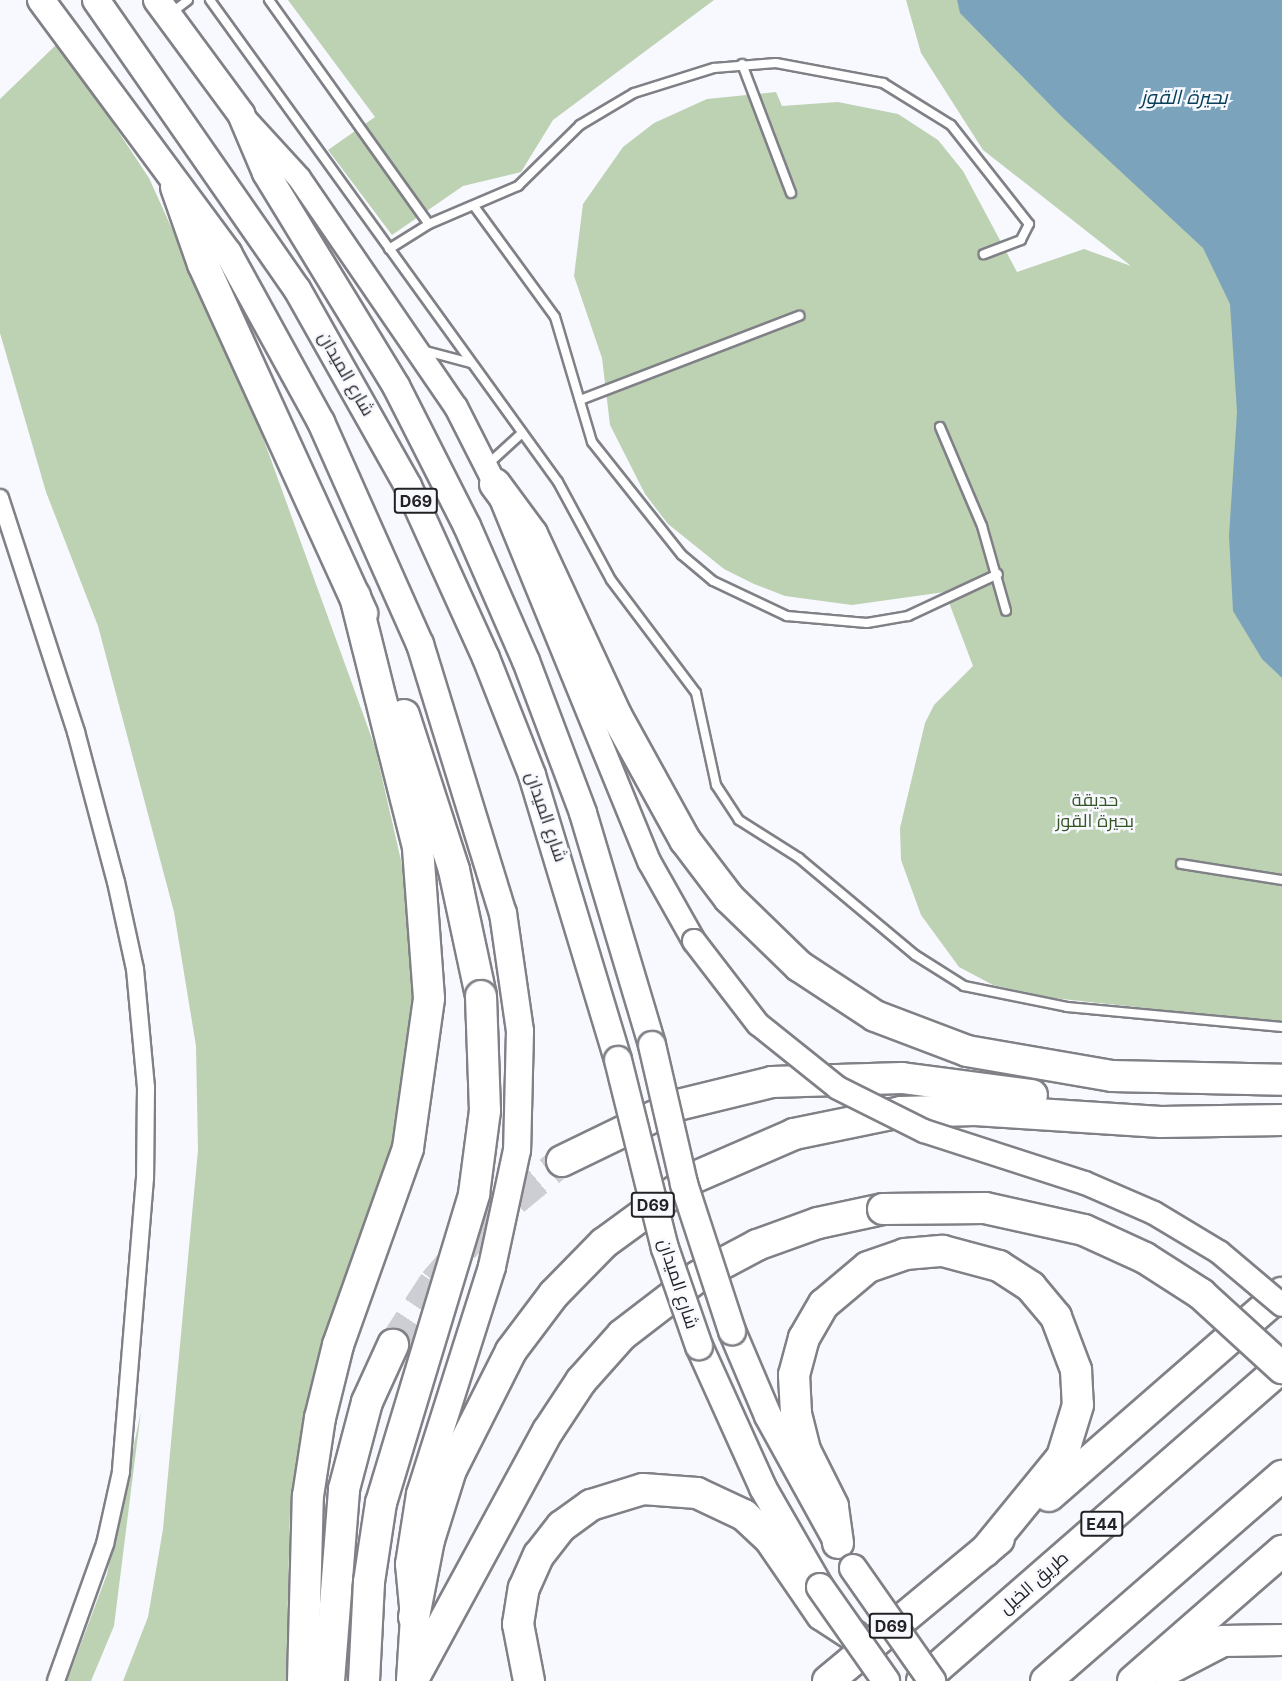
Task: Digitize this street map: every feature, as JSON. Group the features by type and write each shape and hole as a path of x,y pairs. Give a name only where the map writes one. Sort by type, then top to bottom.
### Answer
{"highway":[{"path":"176,187 203,264 355,596 439,818 481,996 485,1111 474,1194 381,1503 368,1592 364,1681"},
{"path":"490,475 532,534 616,715 685,840 735,905 799,966 875,1016 967,1052 1112,1076 1282,1080"},
{"path":"303,1681 308,1496 320,1418 338,1345 408,1148 429,998 418,848 355,596"},
{"path":"562,1161 678,1105 740,1088 827,1077 934,1081 1216,1123"},
{"path":"414,1617 429,1540 456,1460 494,1380 532,1322 604,1243 662,1198 726,1161 794,1134 865,1117 938,1109 1216,1123 1282,1120"},
{"path":"411,1681 554,1422 622,1335 672,1294 728,1260 787,1233 883,1209 985,1208 1084,1230 1145,1258 1192,1287 1282,1367"},
{"path":"838,1543 833,1506 805,1450 796,1413 794,1375 804,1338 824,1304 852,1278 905,1254 943,1251 981,1258 1031,1287 1056,1317 1076,1370 1078,1405 1062,1457 985,1551"},
{"path":"828,1681 985,1551 1282,1293"},
{"path":"328,1681 344,1489 367,1402 393,1345"},
{"name":"طريق الخيل","path":"922,1681 1282,1367"},
{"path":"1046,1681 1282,1476"},
{"path":"529,1681 518,1624 530,1571 549,1540 575,1515 625,1492 679,1490 729,1506 769,1538 814,1591 822,1615 854,1636"},
{"path":"1133,1681 1282,1551"},
{"path":"1153,1681 1188,1655 1223,1641 1282,1640"}],"main road":[{"path":"41,0 249,288 356,496 420,644 493,872 517,992 521,1081 511,1190 479,1305 420,1494 409,1564 414,1617 411,1681"},
{"name":"شارع الميدان","path":"96,0 297,289 408,486 482,648 532,775 618,1060 663,1238 699,1346 763,1488 814,1591"},
{"name":"شارع الميدان","path":"171,5 241,114 266,173 401,397 497,593 583,813 652,1045 684,1184 732,1331 777,1434 838,1543 932,1681"},
{"path":"241,114 299,178 421,350 490,475 650,863 694,941 758,1024 838,1088 924,1131 1085,1183 1155,1213 1219,1252 1282,1305"},
{"name":"D69","path":"854,1636 886,1681"}],"street":[{"path":"0,498 76,732 121,904 135,969 146,1087 142,1213 121,1472 105,1544 56,1681"}],"lane":[{"path":"210,0 575,506 611,580 696,693 717,785 739,820 756,834 807,864 915,955 964,986 1067,1007 1282,1027"},
{"path":"269,0 429,224"},
{"path":"389,249 429,224 518,186 580,125 608,107 686,74 742,64 845,73 919,100 951,125 1027,217 1027,236 984,254"},
{"path":"742,64 791,193"},
{"path":"474,206 555,317 592,442 656,524 690,561 748,602 787,616 867,623 908,616 998,574"},
{"path":"580,400 799,316"},
{"path":"421,350 471,363"},
{"path":"940,427 998,574 1006,611"},
{"path":"490,475 521,434"},
{"path":"1181,864 1282,880"}],"green space":[{"path":"288,0 714,0 553,120 521,172 463,186 392,235 328,150 375,117"},
{"name":"حديقة بحيرة القوز","path":"906,0 1282,0 1282,1023 1053,998 993,985 959,967 921,915 901,860 900,828 925,723 934,705 973,666 945,592 852,605 785,596 754,584 724,569 668,524 645,494 610,425 602,358 574,276 583,204 623,147 654,123 707,99 776,92 782,106 838,102 898,114 938,140 963,171 1017,272 1084,249 1131,266 983,150 921,53"},
{"path":"59,42 149,178 249,399 375,747 413,913 413,1022 391,1151 311,1402 290,1510 286,1681 123,1681 148,1617 163,1529 198,1150 196,1046 174,912 98,626 46,492 0,333 0,99"},
{"path":"141,1411 114,1626 91,1681 67,1681 107,1574"}],"water":[{"name":"بحيرة القوز","path":"957,0 1282,0 1282,678 1262,659 1233,611 1229,536 1237,412 1230,304 1203,248 1062,117 960,13"}],"tunnel":[{"path":"393,1345 434,1282 480,1229 562,1161"}]}
